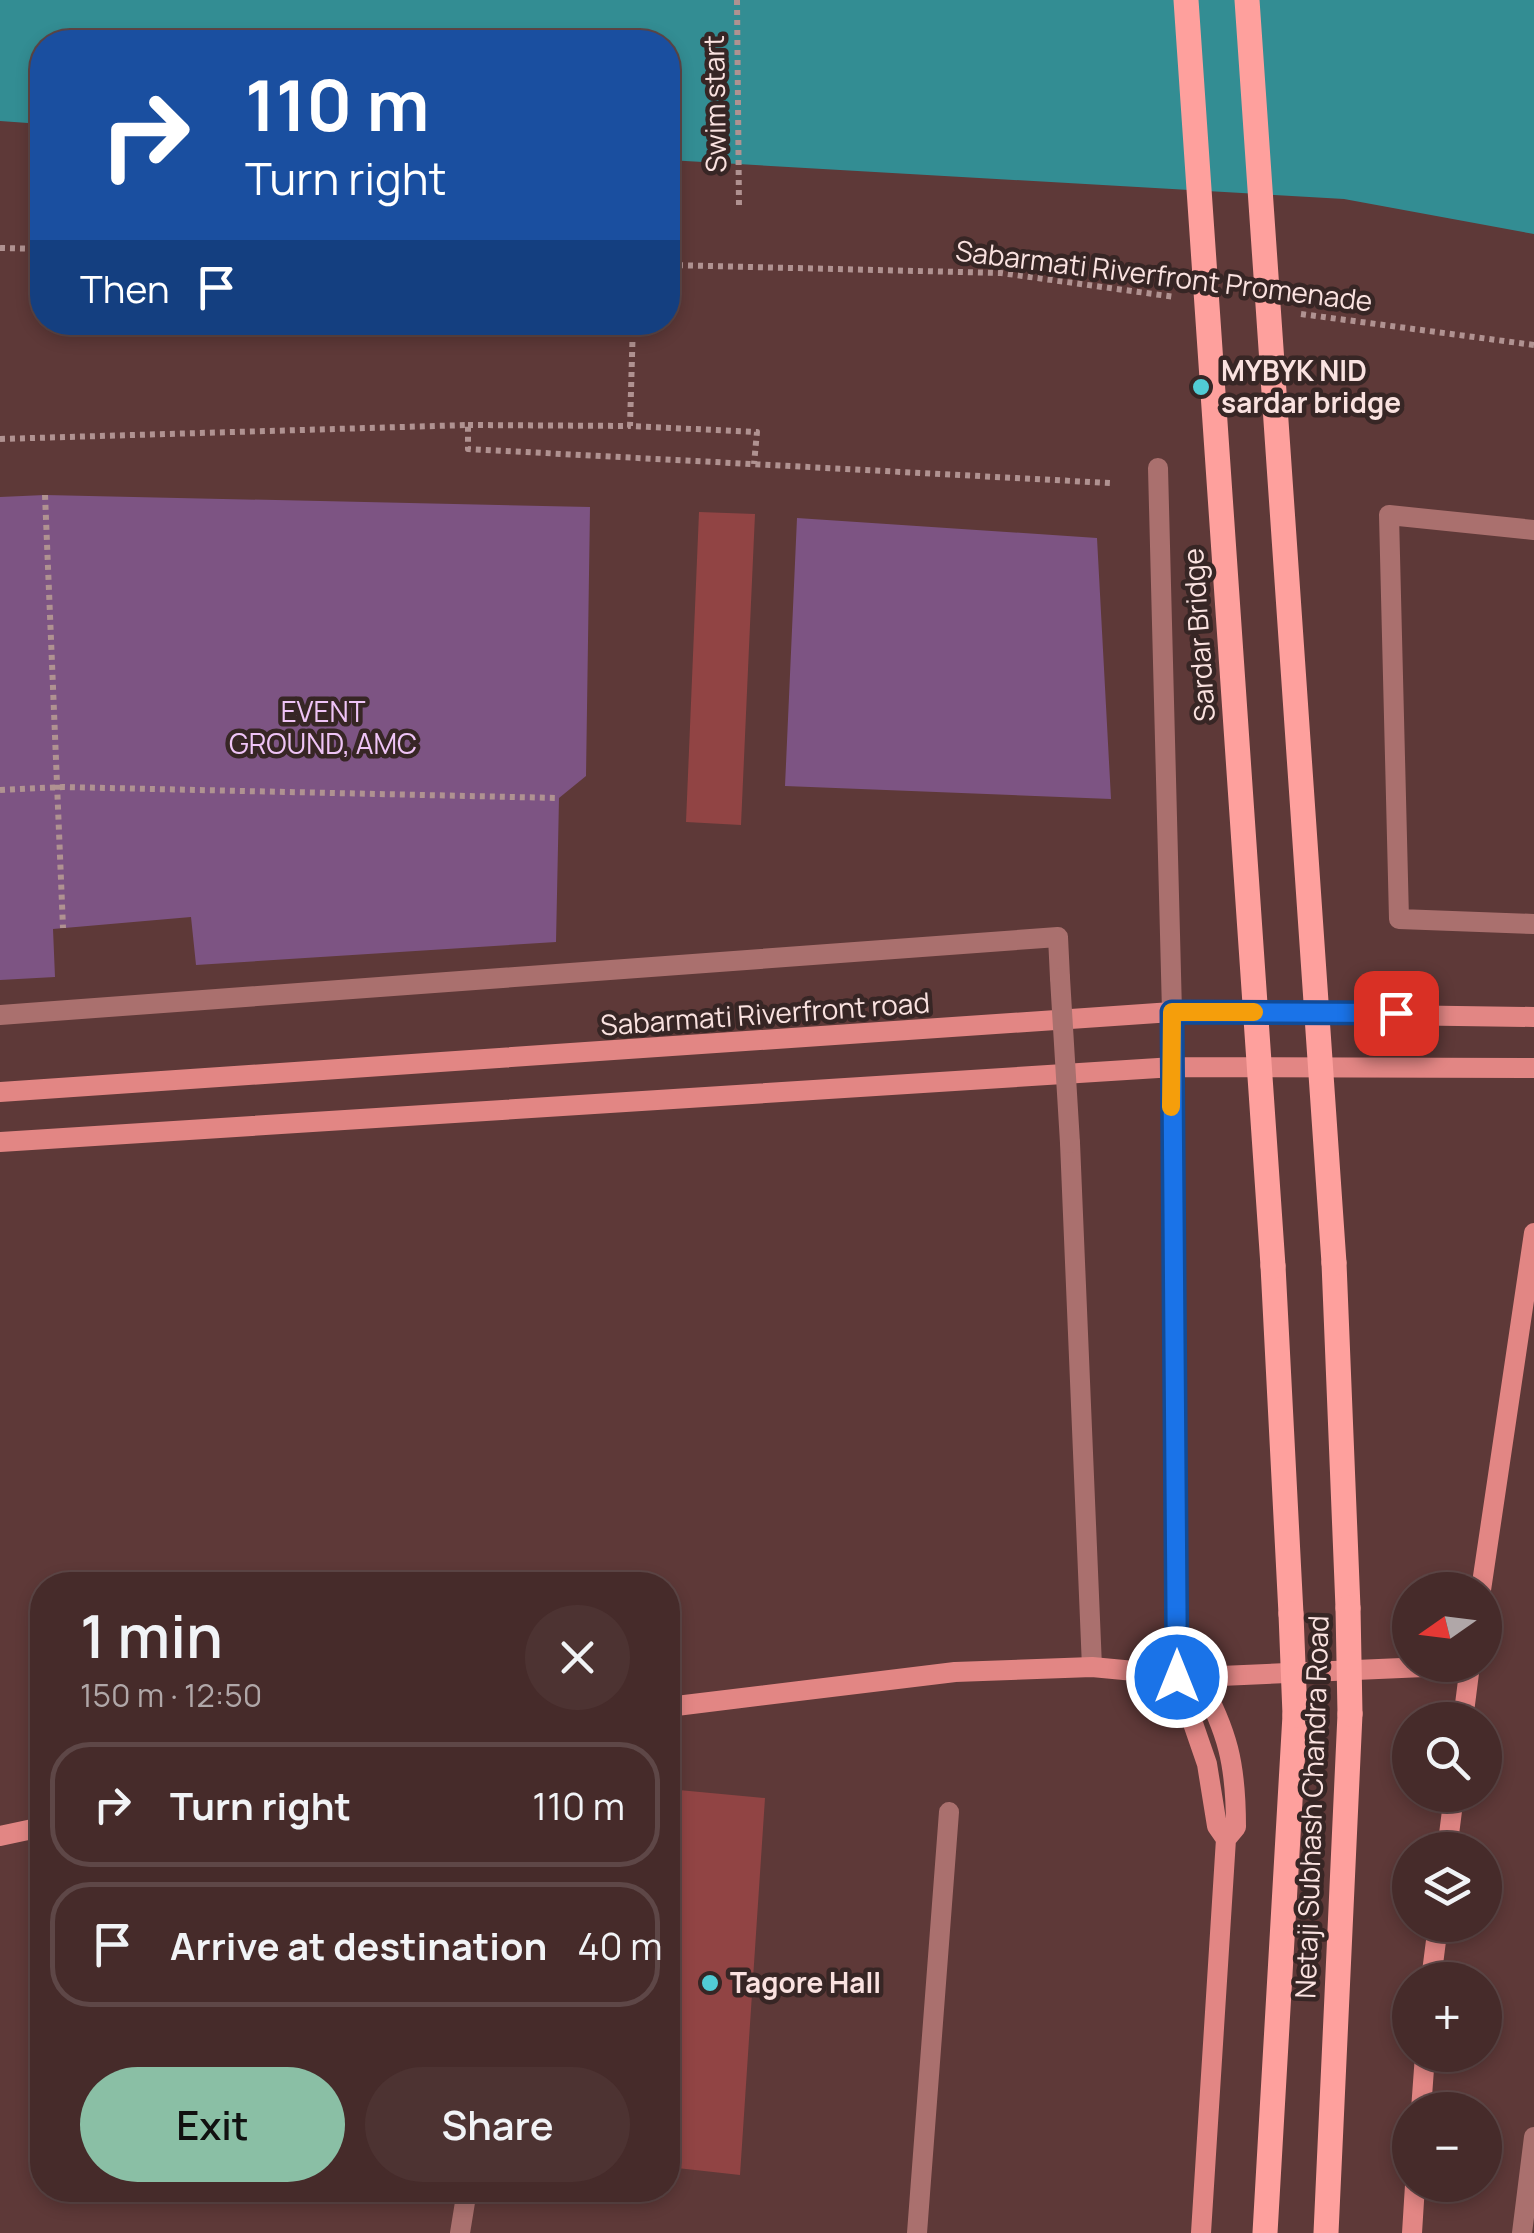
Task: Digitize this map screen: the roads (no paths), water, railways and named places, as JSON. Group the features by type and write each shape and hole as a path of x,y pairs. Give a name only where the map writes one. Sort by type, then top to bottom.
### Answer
{"main road":[{"name":"Sardar Bridge","path":"1186,0 1273,1266"},
{"name":"Netaji Subhash Chandra Road","path":"1248,0 1334,1264 1348,1608 1350,1714 1326,2233"},
{"name":"Netaji Subhash Chandra Road","path":"1265,2233 1295,1715 1273,1266"}],"street":[{"path":"1158,468 1187,1677 1208,1764 1217,1826 1226,1838"},
{"path":"1534,530 1389,516 1399,919 1534,924"},
{"path":"0,1015 1058,936 1092,1667"},
{"name":"Sabarmati Riverfront road","path":"0,1092 1172,1012 1534,1018"},
{"path":"0,1142 1174,1067 1534,1068"},
{"path":"1484,1572 1534,1233"},
{"path":"680,1706 955,1672 1092,1667 1187,1677 1392,1668"},
{"path":"1187,1677 1222,1720 1230,1746 1236,1827 1226,1838 1201,2233"},
{"path":"916,2233 949,1812"},
{"path":"0,1836 30,1830"},
{"path":"1522,2233 1532,2180 1534,2137"},
{"path":"460,2233 465,2202"},
{"path":"1412,2233 1414,2202"}],"water":[{"path":"0,0 1534,0 1534,234 1344,199 680,161 680,30 30,30 30,123 0,121"}],"place":[{"name":"MYBYK NID sardar bridge","path":"1201,387"},
{"name":"Tagore Hall","path":"710,1983"}],"park label":[{"name":"EVENT GROUND, AMC","path":"323,728"}]}
